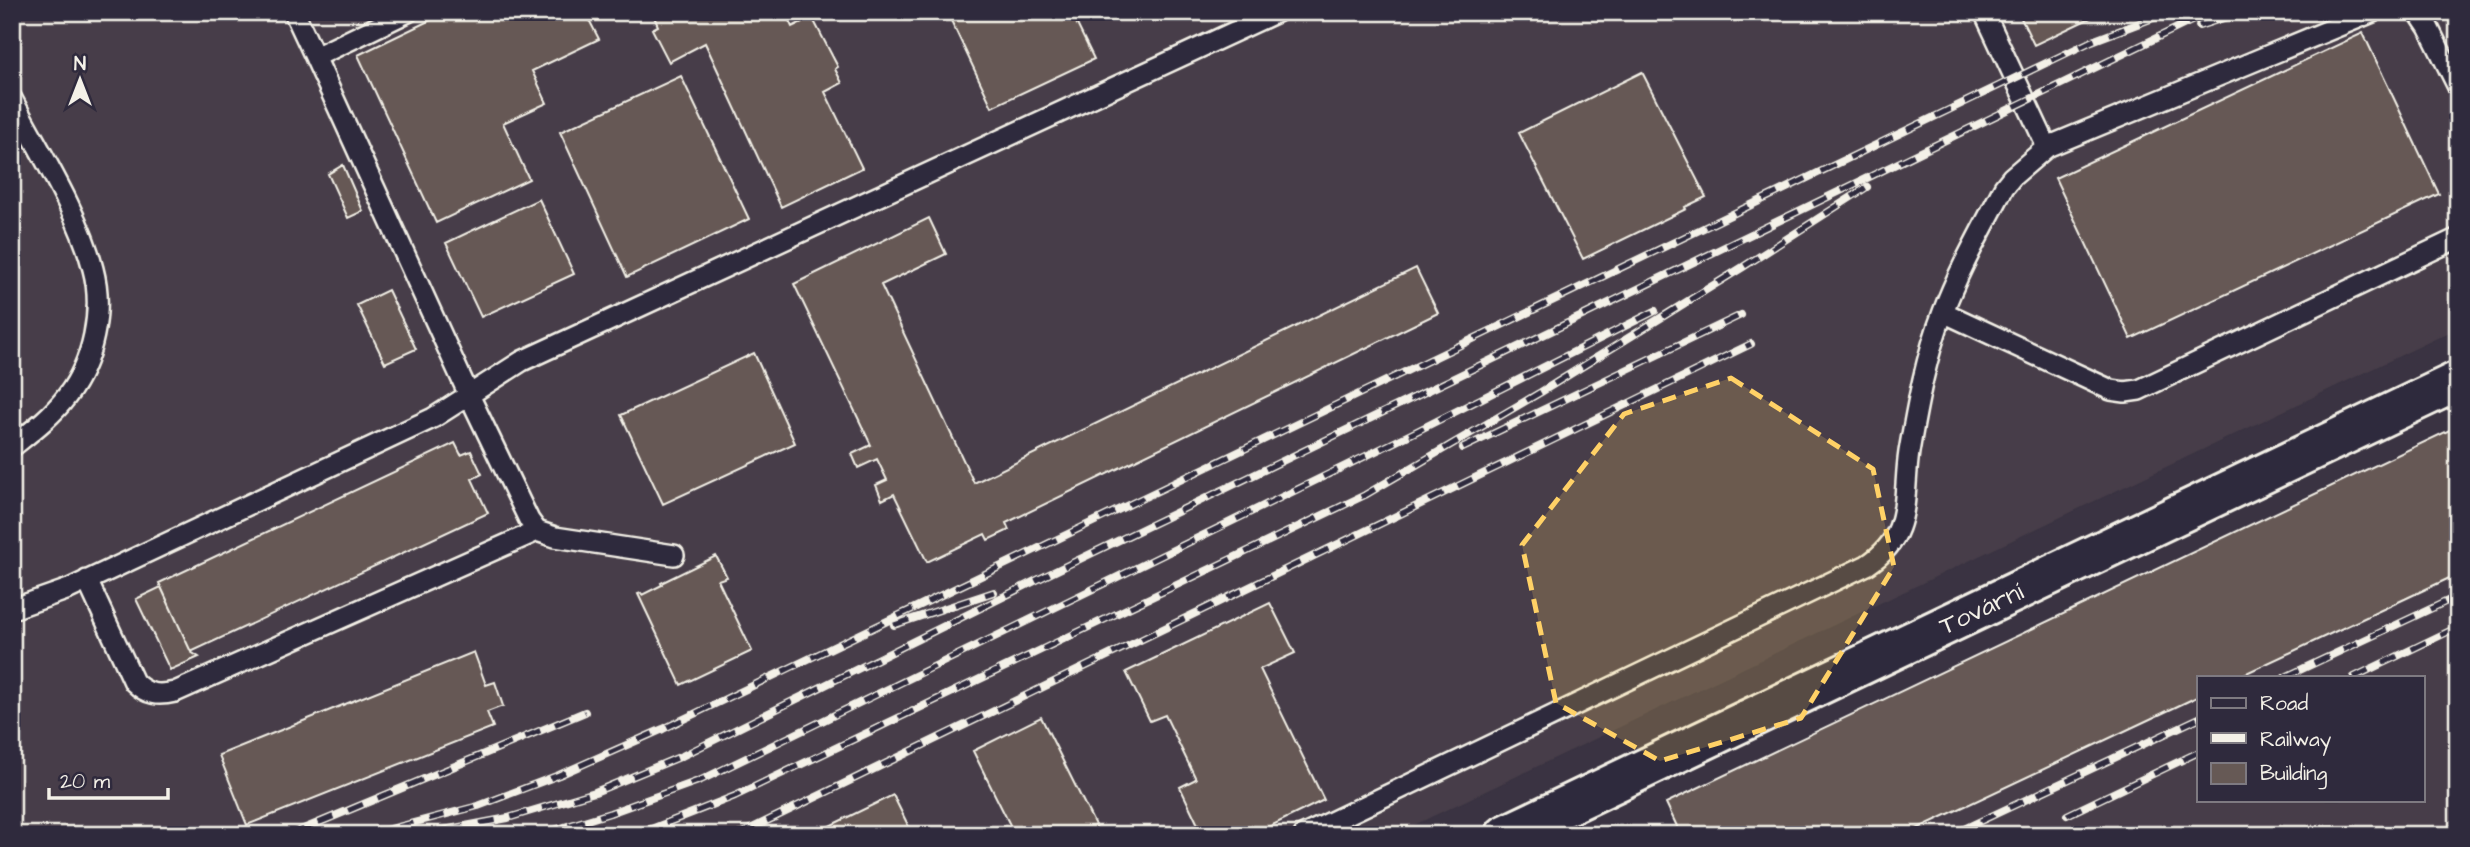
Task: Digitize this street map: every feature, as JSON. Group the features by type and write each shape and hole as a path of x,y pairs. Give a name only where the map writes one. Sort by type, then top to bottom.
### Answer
{"street":[{"name":"Tovární","path":"1504,835 2458,382"}],"lane":[{"path":"294,12 529,520 537,531 555,537 674,555"},
{"path":"315,57 408,12"},
{"path":"12,609 87,580 433,418 522,361 1277,12"},
{"path":"1984,12 2048,147"},
{"path":"1304,835 1867,565 1882,555 1891,545 1903,515 1909,452 1930,353 1943,312 2004,187 2012,177 2048,147 2373,12"},
{"path":"2418,12 2458,87"},
{"path":"12,99 84,241 93,269 98,301 94,333 85,366 69,395 51,415 12,447"},
{"path":"1943,312 2111,390 2139,390 2458,238"},
{"path":"87,580 134,682 148,693 164,695 188,687 537,531"}],"highlighted area":[{"path":"1731,378 1873,469 1894,567 1801,718 1660,761 1556,703 1522,545 1624,414"}],"shaded area":[{"path":"12,12 2458,12 2458,328 1393,835 12,835"},
{"path":"2458,574 2458,835 1904,835 2197,697 2197,802 2424,802 2424,676 2240,676"}],"building":[{"path":"447,12 585,12 599,39 532,71 547,103 503,123 529,179 436,223 358,55"},
{"path":"652,12 785,12 792,27 812,17 838,67 835,69 842,83 825,92 862,168 781,207 705,43 669,62 652,29 658,26"},
{"path":"947,12 1071,12 1094,59 992,107"},
{"path":"2018,12 2103,12 2034,45"},
{"path":"2363,33 2439,194 2131,339 2055,178"},
{"path":"1642,72 1706,197 1583,259 1519,133"},
{"path":"681,76 749,219 627,277 560,132"},
{"path":"343,165 363,211 348,218 328,174"},
{"path":"539,199 574,274 481,317 446,243"},
{"path":"929,218 946,254 881,285 974,483 1416,268 1438,313 1006,523 1009,530 988,540 985,534 927,562 894,494 882,500 876,485 887,480 877,459 858,468 852,454 871,445 794,284"},
{"path":"388,290 416,349 385,363 357,305"},
{"path":"754,353 795,443 663,504 621,415"},
{"path":"2458,426 2458,574 2240,676 2197,676 2197,697 1904,835 1681,835 1666,803"},
{"path":"455,443 461,455 471,451 482,474 472,479 488,513 191,652 159,583"},
{"path":"716,556 727,577 718,580 752,651 681,685 638,594 642,595"},
{"path":"161,587 191,652 199,657 170,670 136,599"},
{"path":"1270,603 1295,653 1260,669 1324,800 1252,835 1203,835 1180,787 1196,779 1165,715 1150,721 1126,672"},
{"path":"474,652 486,685 495,682 503,706 487,712 493,727 247,825 219,755"},
{"path":"1041,717 1100,835 1015,835 973,751"},
{"path":"893,795 913,835 811,835"}],"railway":[{"path":"367,835 478,806 559,775 663,729 2092,41 2169,12"},
{"path":"417,835 508,818 595,792 682,756 1047,575 2210,12"},
{"path":"2199,26 2242,12"},
{"path":"636,835 735,796 1365,495 1541,392 1867,187"},
{"path":"538,835 610,813 701,780 1413,433 1655,311"},
{"path":"1463,448 1741,315"},
{"path":"738,835 1751,344"},
{"path":"894,625 994,592"},
{"path":"2287,676 2458,596"},
{"path":"2356,676 2458,627"},
{"path":"289,835 585,712"},
{"path":"1951,835 2197,719"},
{"path":"2067,815 2197,753"},
{"path":"2440,835 2458,827"}]}
